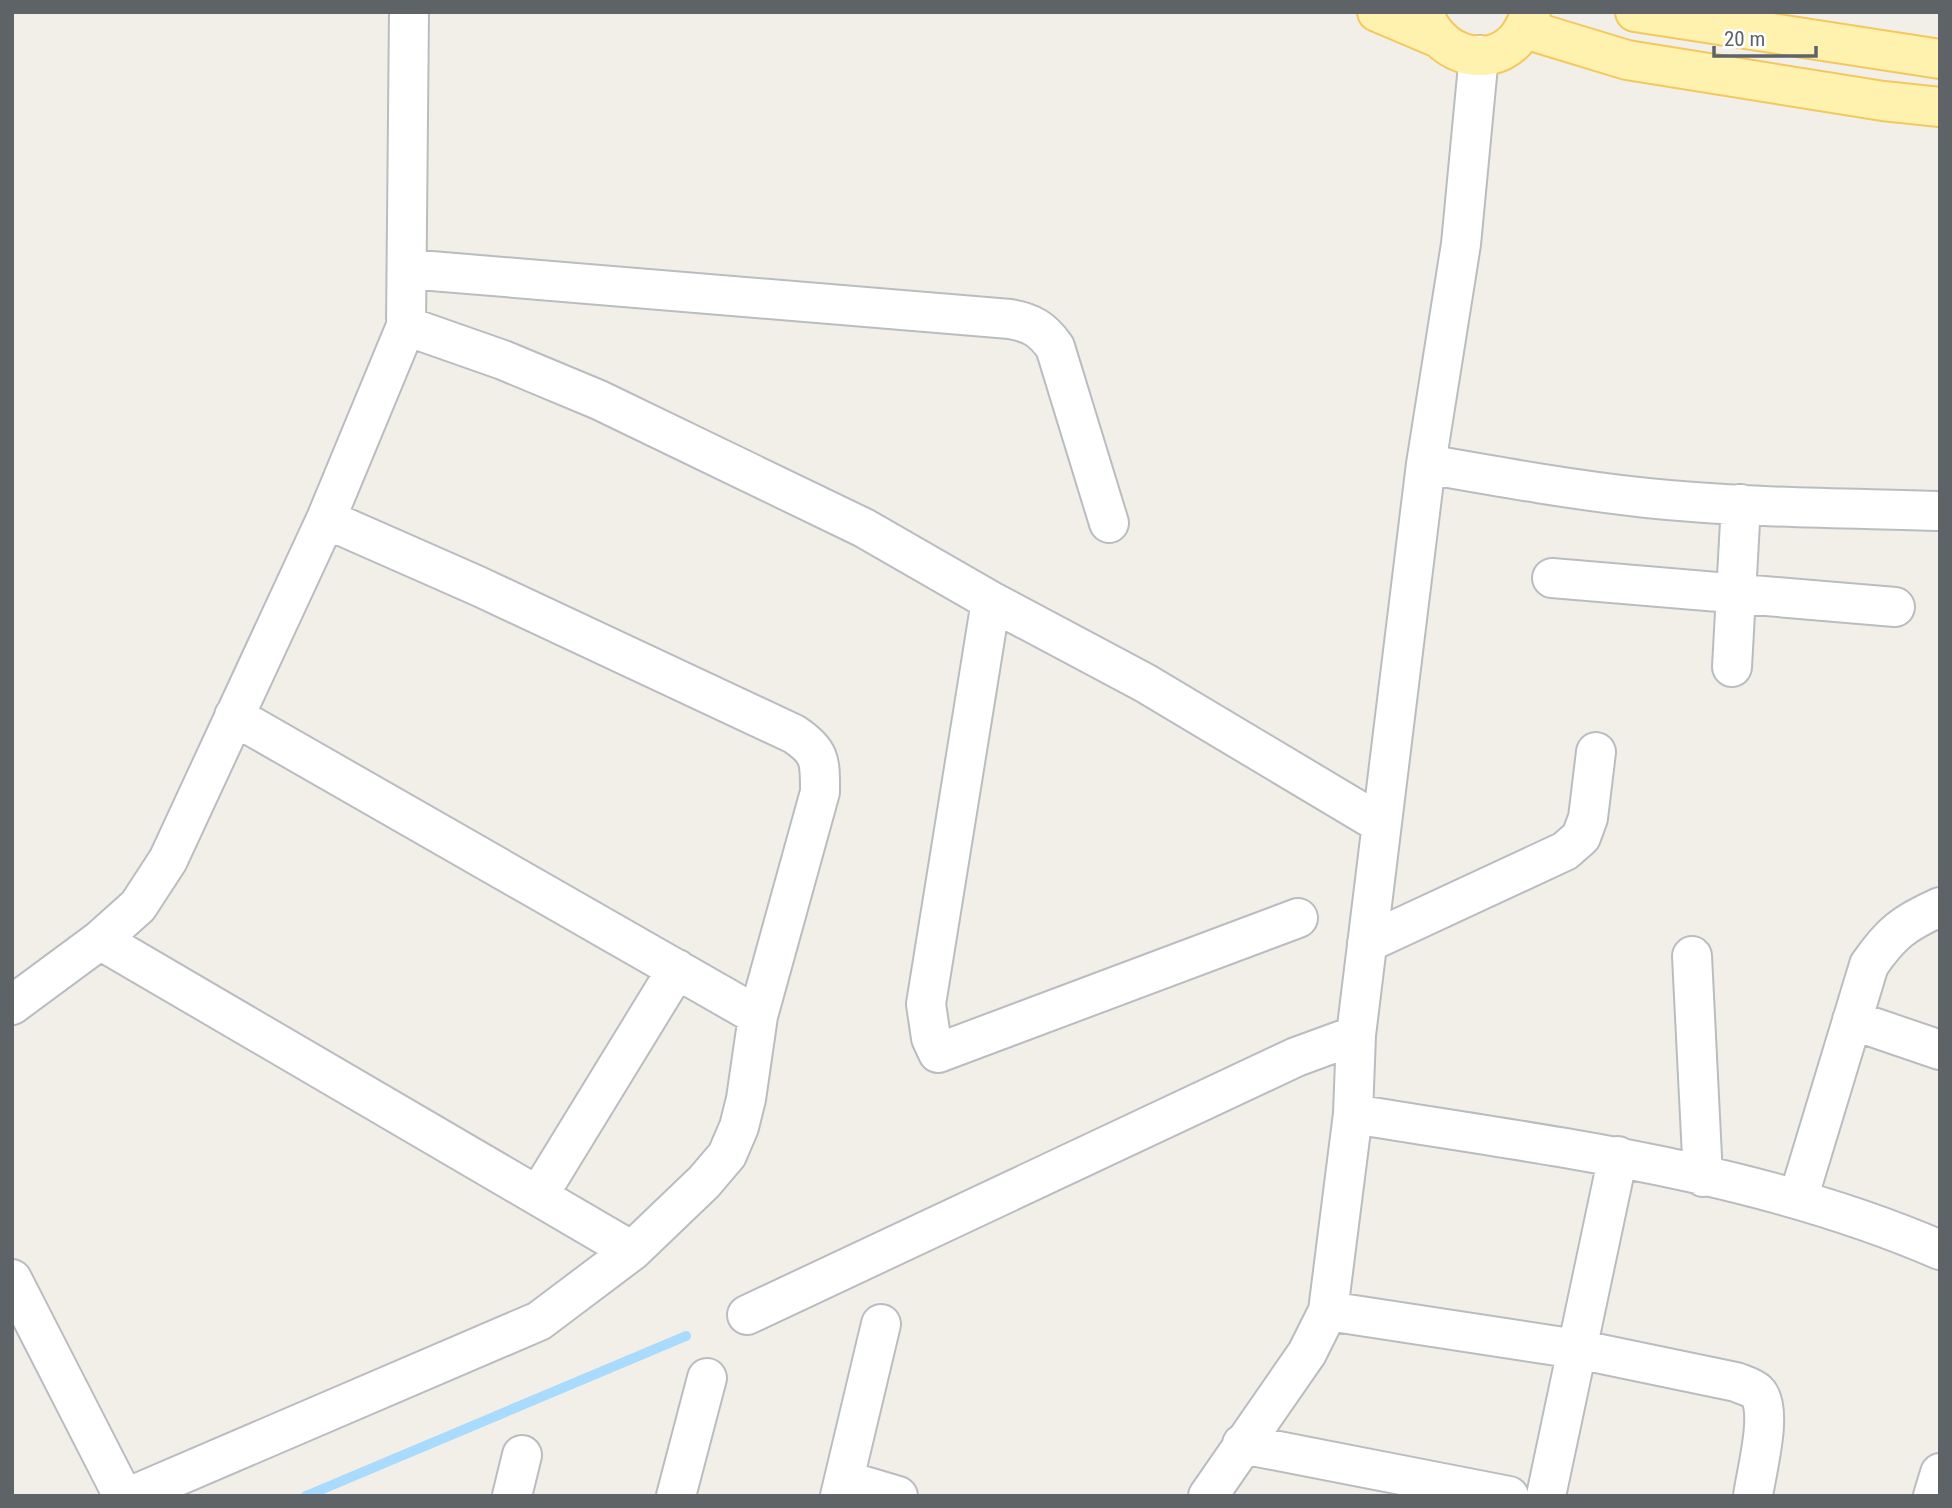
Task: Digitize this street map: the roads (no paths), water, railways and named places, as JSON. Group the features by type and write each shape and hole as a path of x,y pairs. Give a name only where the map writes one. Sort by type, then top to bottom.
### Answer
{"main road":[{"path":"1377,12 1430,25 1456,51 1479,55 1497,52 1513,43 1528,20 1626,60 1883,101 1940,107"},
{"path":"1635,12 1940,59"}],"street":[{"path":"12,1005 100,940 138,905 168,860 326,519 406,326 409,12"},
{"path":"1208,1496 1307,1353 1328,1311 1353,1114 1356,1035 1381,824 1426,464 1461,244 1479,55"},
{"path":"407,269 1010,319 1030,323 1043,331 1055,347 1109,523"},
{"path":"406,326 503,360 600,400 864,528 991,601 1146,683 1381,824"},
{"path":"1426,464 1572,489 1650,498 1940,511"},
{"path":"1732,667 1741,504"},
{"path":"131,1496 539,1321 632,1251 704,1182 727,1155 738,1126 746,1099 758,1016 820,792 818,755 809,744 794,734 326,519"},
{"path":"1552,578 1895,607"},
{"path":"991,601 926,1004 929,1028 938,1053 1298,918"},
{"path":"234,716 758,1016"},
{"path":"1367,943 1565,851 1581,837 1588,818 1596,752"},
{"path":"1798,1199 1869,965 1886,940 1912,919 1940,907"},
{"path":"100,940 632,1251"},
{"path":"1692,956 1703,1177"},
{"path":"538,1196 677,969"},
{"path":"1852,1020 1940,1050"},
{"path":"747,1315 1296,1057 1356,1035"},
{"path":"1353,1114 1618,1156 1798,1199 1940,1250"},
{"path":"1546,1496 1618,1156"},
{"path":"12,1279 123,1496"},
{"path":"1328,1311 1577,1349 1736,1382 1756,1391 1763,1401 1765,1420 1753,1496"},
{"path":"881,1324 842,1488 898,1496"},
{"path":"676,1496 707,1378"},
{"path":"1242,1444 1384,1484 1509,1496"},
{"path":"512,1496 522,1455"},
{"path":"1933,1496 1940,1473"}],"waterway":[{"path":"306,1496 686,1336"}]}
